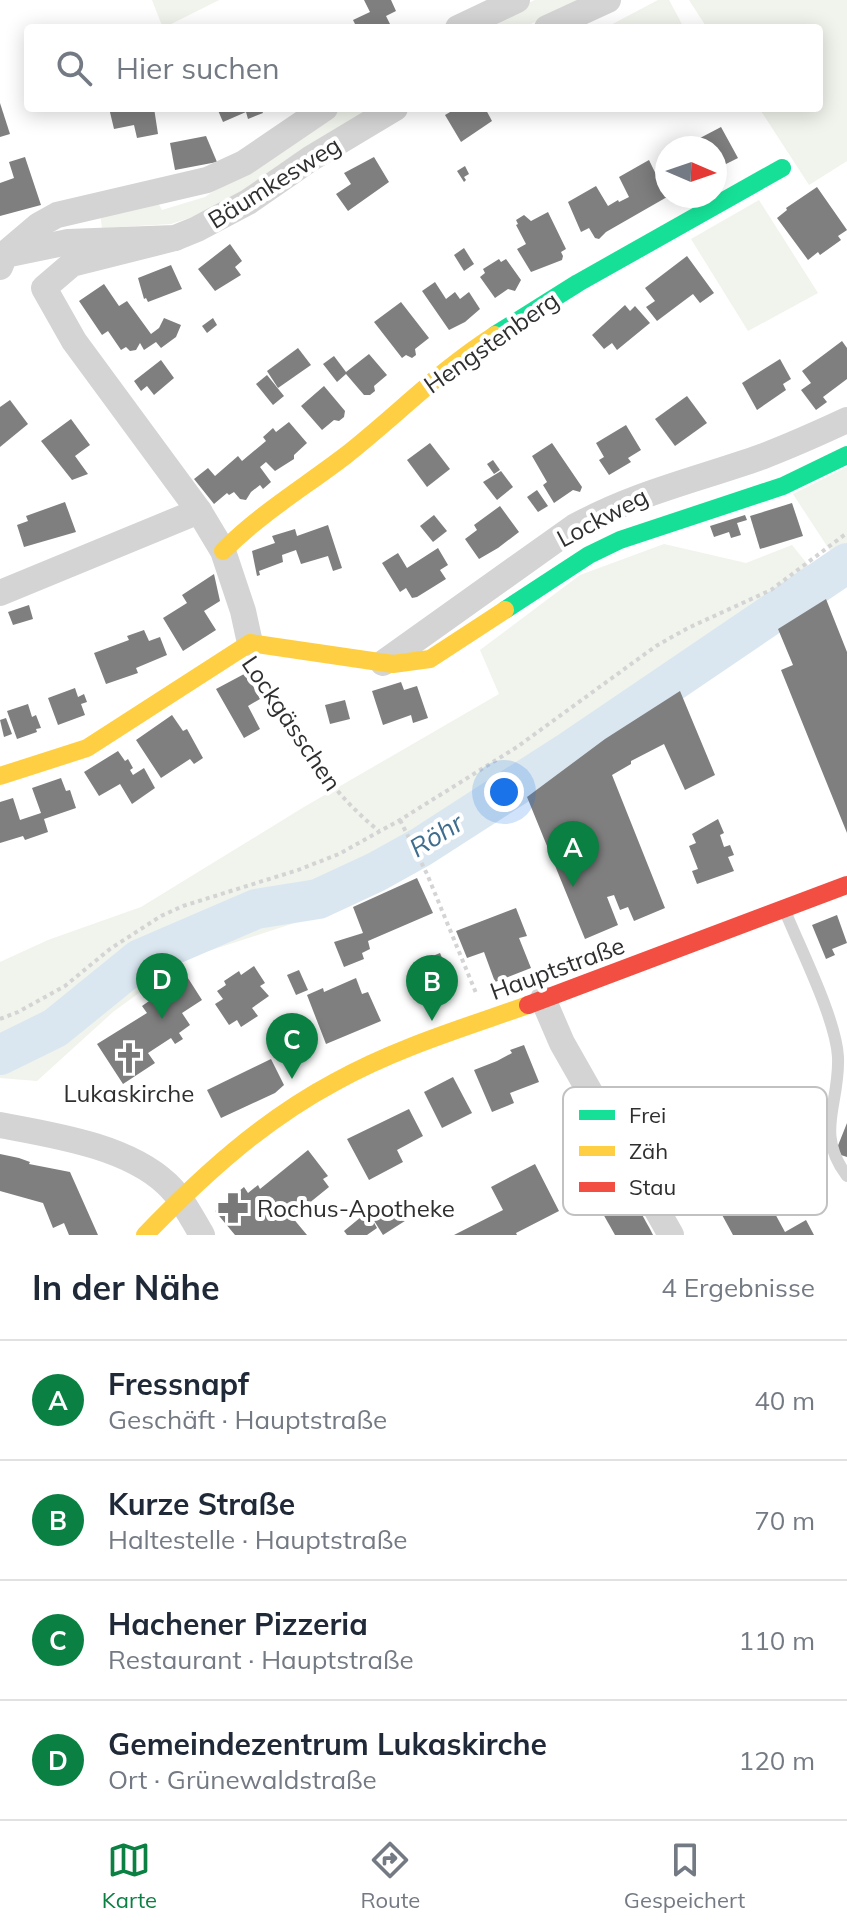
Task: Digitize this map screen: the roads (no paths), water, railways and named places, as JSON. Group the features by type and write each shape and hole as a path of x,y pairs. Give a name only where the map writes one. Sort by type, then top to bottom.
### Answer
{"street":[{"path":"466,24 517,0"},
{"path":"556,24 608,0"},
{"name":"Bäumkesweg","path":"2,261 39,225 57,215 207,180 228,172 319,112"},
{"name":"Bäumkesweg","path":"2,261 68,242 175,238 248,202 310,159 388,112"},
{"name":"Hengstenberg","path":"223,551 252,522 346,455 459,358 578,283 782,168"},
{"path":"0,776 87,748 246,645 243,611 223,551 199,511 74,341 44,288 72,264 175,238"},
{"name":"Lockweg","path":"382,663 574,527 597,514 662,487 761,457 847,420"},
{"name":"Lockweg","path":"246,645 382,663 430,659 570,567 610,545 783,486 847,455"},
{"path":"0,593 199,511"},
{"name":"Hauptstraße","path":"145,1235 180,1198 247,1141 312,1094 371,1065 486,1020 847,885"},
{"path":"543,999 562,1043 587,1087"},
{"path":"0,1125 117,1153 147,1167 180,1198 202,1235"},
{"path":"660,1215 671,1235"}],"lane":[{"path":"784,908 835,1038 838,1070 828,1136 832,1153 847,1176"}],"waterway":[{"name":"Röhr","path":"0,1055 55,1028 140,959 256,909 318,899 421,847 570,751 847,563"}],"place":[{"name":"Fressnapf","path":"573,887"},
{"name":"Gemeindezentrum Lukaskirche","path":"162,1019"},
{"name":"Kurze Straße","path":"432,1021"},
{"name":"Lukaskirche","path":"129,1058"},
{"name":"Hachener Pizzeria","path":"292,1079"},
{"name":"Rochus-Apotheke","path":"233,1208"}]}
